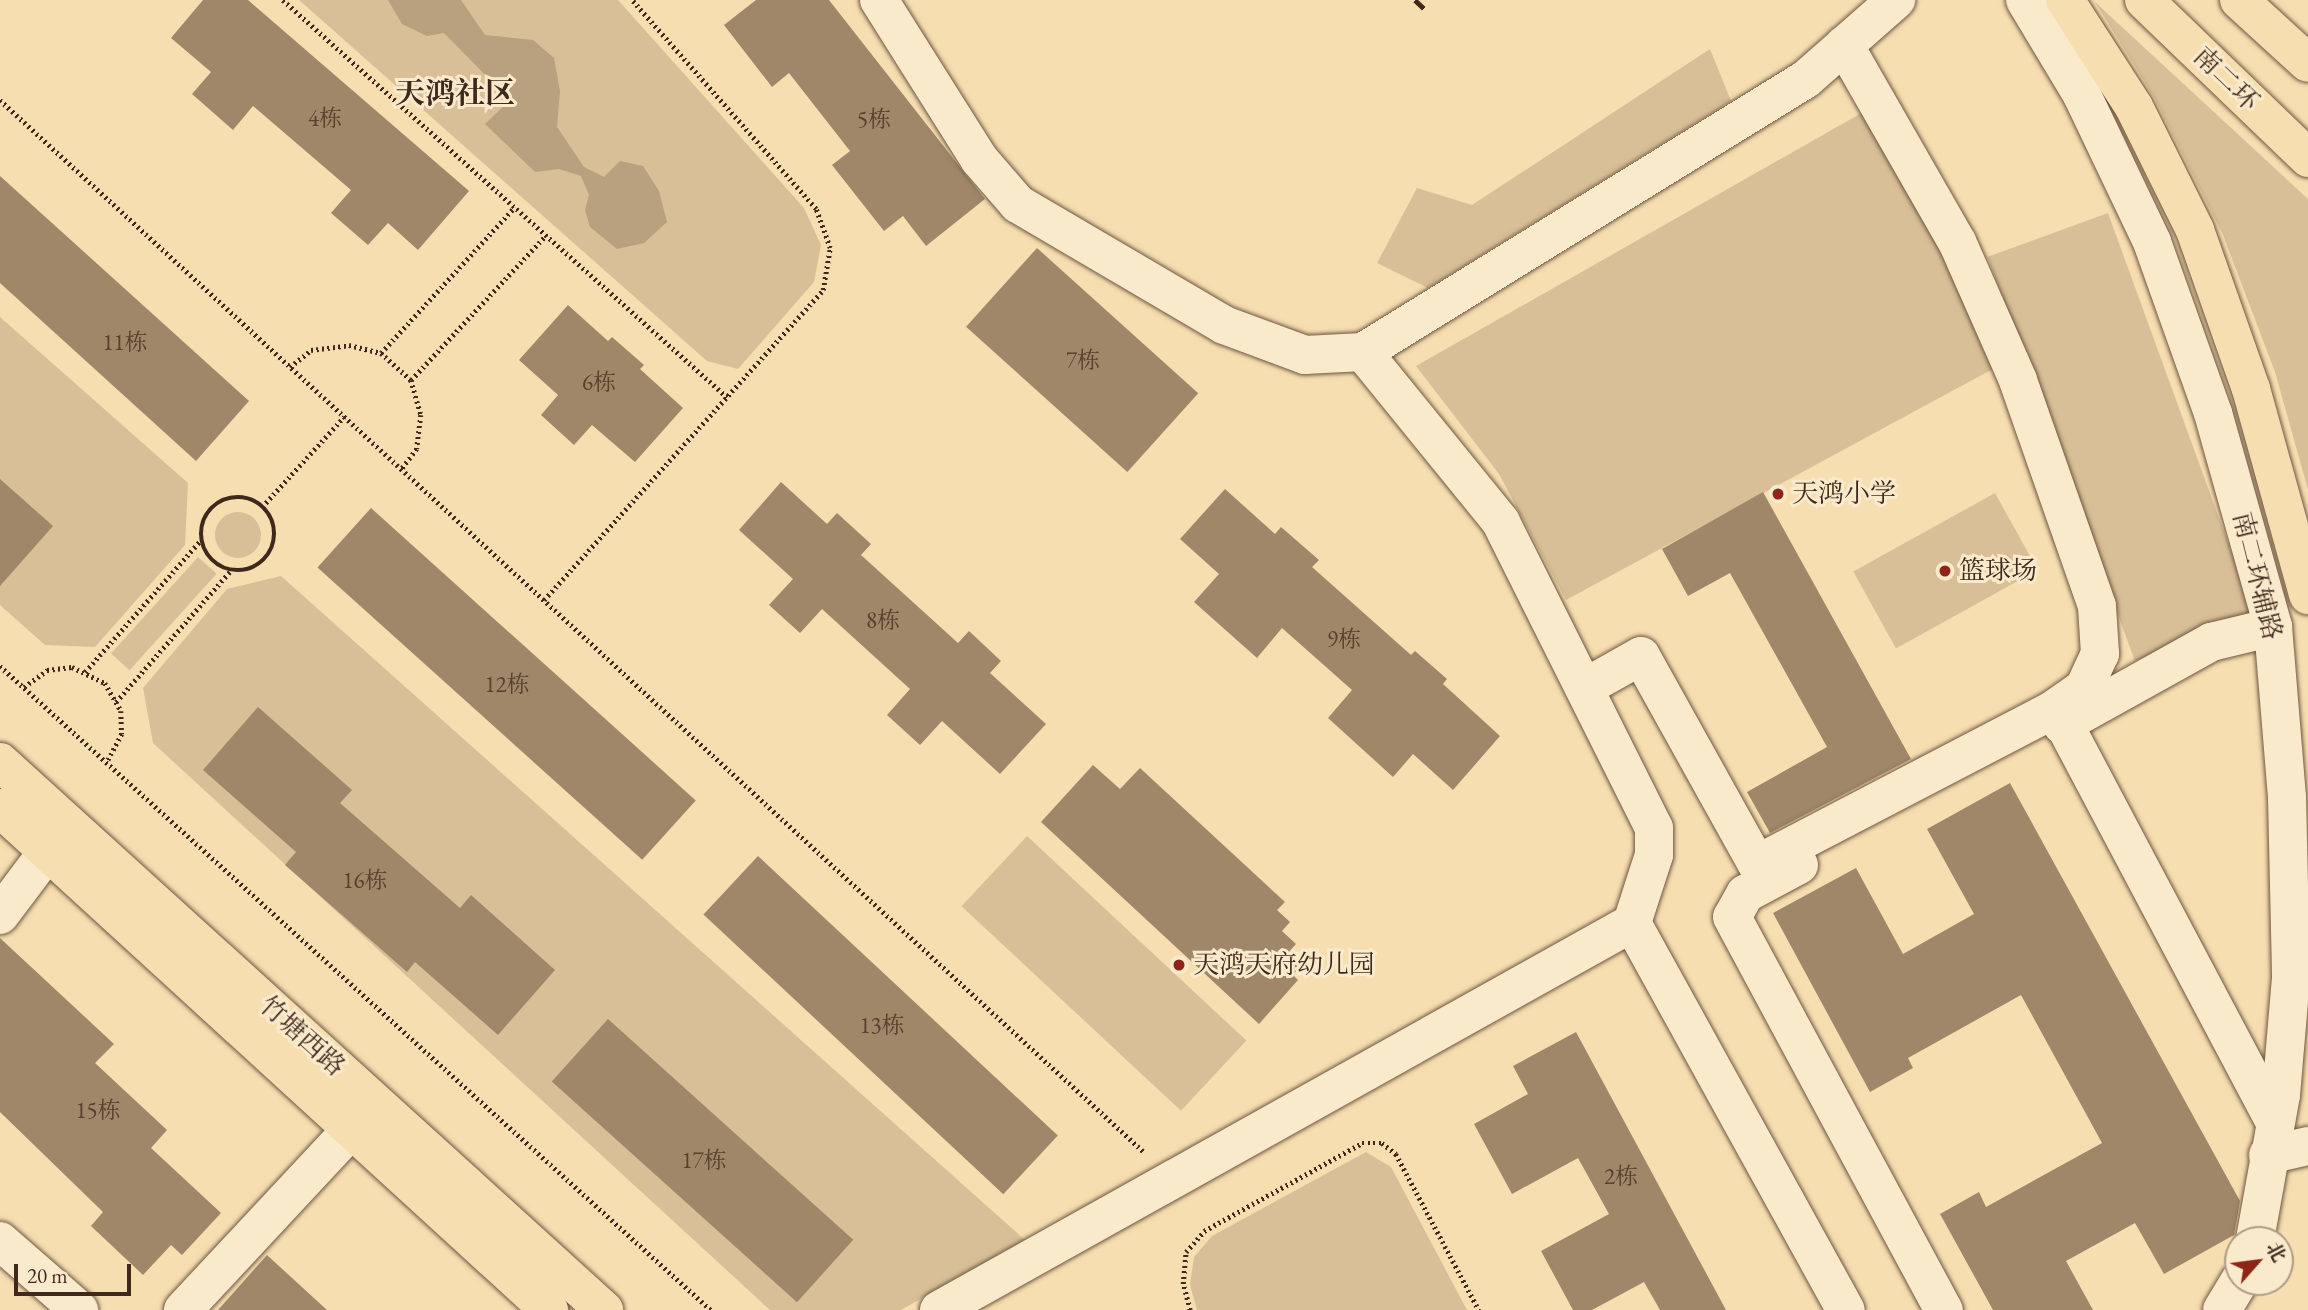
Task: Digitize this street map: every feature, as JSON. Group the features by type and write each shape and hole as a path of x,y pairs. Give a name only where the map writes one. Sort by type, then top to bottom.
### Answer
{"main road":[{"path":"2065,0 2134,107 2195,230 2251,388 2308,595"},
{"name":"南二环","path":"2144,0 2308,158"},
{"path":"2239,0 2308,64"},
{"name":"竹塘西路","path":"0,762 604,1310"},
{"name":"竹塘西路","path":"0,808 549,1310"}],"street":[{"path":"879,0 979,159 1018,204 1224,325 1305,355 1363,352 1806,79 1896,0"},
{"name":"南二环辅路","path":"2025,0 2082,95 2152,242 2213,413 2273,627 2287,797 2291,964 2283,1116 2258,1226"},
{"path":"1584,688 1641,656 1757,864 2051,711 2084,688 2100,654 2097,606 2018,380 1957,242 1844,45"},
{"path":"939,1310 1632,923 1654,855 1654,828 1501,522 1363,352"},
{"path":"1944,1310 1732,916 1745,894 2211,642 2273,627"},
{"path":"2064,723 2283,1116 2308,1146"},
{"path":"0,915 48,851"},
{"path":"1632,923 1846,1310"},
{"path":"183,1310 352,1129"},
{"path":"0,1241 79,1310"}],"path":[{"path":"283,0 727,397"},
{"path":"544,600 823,289 830,248 816,209 632,0"},
{"path":"0,100 1174,1179"},
{"path":"381,353 515,207"},
{"path":"411,380 546,234"},
{"path":"290,367 312,350 349,345 381,353 411,380 421,415 416,449 401,470"},
{"path":"262,507 344,416"},
{"path":"237,497 262,507 273,523 272,548 255,567 231,570 210,558 201,540 202,523 215,505 237,497"},
{"path":"85,672 201,540"},
{"path":"116,702 231,570"},
{"path":"0,666 711,1310"},
{"path":"24,687 47,670 72,667 105,683 121,711 122,734 107,762"},
{"path":"1190,1310 1183,1284 1186,1252 1203,1231 1362,1143 1382,1143 1396,1154 1479,1310"}],"shaded area":[{"path":"299,0 618,0 804,208 821,245 814,282 738,369 707,361"},
{"path":"388,0 461,0 485,35 533,40 554,58 560,91 557,127 584,167 604,177 620,161 643,166 659,191 667,222 644,243 617,249 590,227 585,210 589,195 581,176 559,169 535,172 485,124 510,100 444,33 427,36 402,24"},
{"path":"2095,2 2308,199 2308,490 2275,372 2223,235 2154,97"},
{"path":"1710,49 1731,101 1428,288 1377,263 1417,188 1472,205"},
{"path":"1865,111 2002,364 1566,600 1499,474 1416,366"},
{"path":"2108,213 2255,617 2135,661 1988,257"},
{"path":"0,317 188,483 185,545 95,647 45,645 0,605"},
{"name":"篮球场","path":"1995,493 2038,570 1896,649 1853,572"},
{"path":"238,512 254,519 261,535 254,551 238,558 222,551 215,535 222,519"},
{"path":"198,557 217,574 130,670 111,654"},
{"path":"281,576 1025,1240 901,1310 770,1310 153,743 143,688 227,589"},
{"path":"1027,836 1246,1041 1181,1111 962,906"},
{"path":"1366,1152 1391,1167 1467,1310 1197,1310 1190,1285 1194,1257 1212,1236"}],"building":[{"path":"203,0 248,0 469,191 418,250 388,223 368,245 331,213 351,190 253,106 233,130 192,94 211,72 171,38"},
{"path":"756,0 829,0 985,199 926,246 903,216 884,231 832,165 850,151 789,73 772,87 724,25"},
{"path":"0,176 249,401 196,461 0,283"},
{"path":"1037,248 1198,393 1127,472 966,327"},
{"path":"568,305 608,341 612,337 644,365 640,369 683,408 635,462 592,425 574,445 541,415 558,395 519,360"},
{"path":"0,479 53,526 0,586"},
{"path":"781,482 827,524 837,513 871,544 861,555 958,643 969,631 1001,661 990,673 1046,724 1000,774 942,721 920,745 887,715 910,689 822,609 800,633 769,605 793,579 739,530"},
{"path":"1225,489 1275,534 1281,527 1319,560 1312,567 1411,655 1415,651 1447,679 1443,684 1500,736 1453,790 1413,754 1393,777 1328,718 1352,690 1282,628 1257,658 1194,602 1219,574 1180,539"},
{"path":"1763,492 1911,759 1770,833 1747,792 1827,747 1730,573 1688,596 1662,549"},
{"path":"371,508 696,800 642,860 317,567"},
{"path":"258,707 352,790 340,803 460,908 471,895 555,970 498,1035 415,962 407,972 285,865 296,852 203,770"},
{"path":"1093,765 1120,789 1140,768 1285,902 1277,910 1290,922 1282,931 1296,944 1287,954 1300,966 1293,975 1298,980 1259,1024 1041,822"},
{"path":"2010,783 2240,1201 2236,1226 2224,1226 2224,1241 2164,1274 2135,1223 2066,1261 2093,1310 1993,1310 1940,1214 1979,1192 1986,1207 2102,1143 2021,995 1908,1058 1913,1068 1870,1092 1773,913 1856,868 1903,954 1974,914 1927,829"},
{"path":"758,856 1058,1136 1003,1194 703,915"},
{"path":"0,938 114,1044 95,1063 167,1130 151,1148 221,1213 182,1255 171,1245 143,1275 91,1226 103,1212 0,1112"},
{"path":"608,1019 853,1240 797,1302 552,1081"},
{"path":"1576,1032 1726,1310 1660,1310 1644,1282 1592,1310 1573,1310 1541,1251 1609,1214 1578,1158 1512,1194 1474,1124 1528,1094 1513,1066"},
{"path":"267,1255 327,1310 218,1310"}],"railway":[{"path":"1415,0 1429,13"}],"place":[{"name":"天鸿小学","path":"1778,494"},
{"name":"篮球场","path":"1945,571"},
{"name":"天鸿天府幼儿园","path":"1179,965"}],"district":[{"name":"天鸿社区","path":"455,93"}]}
